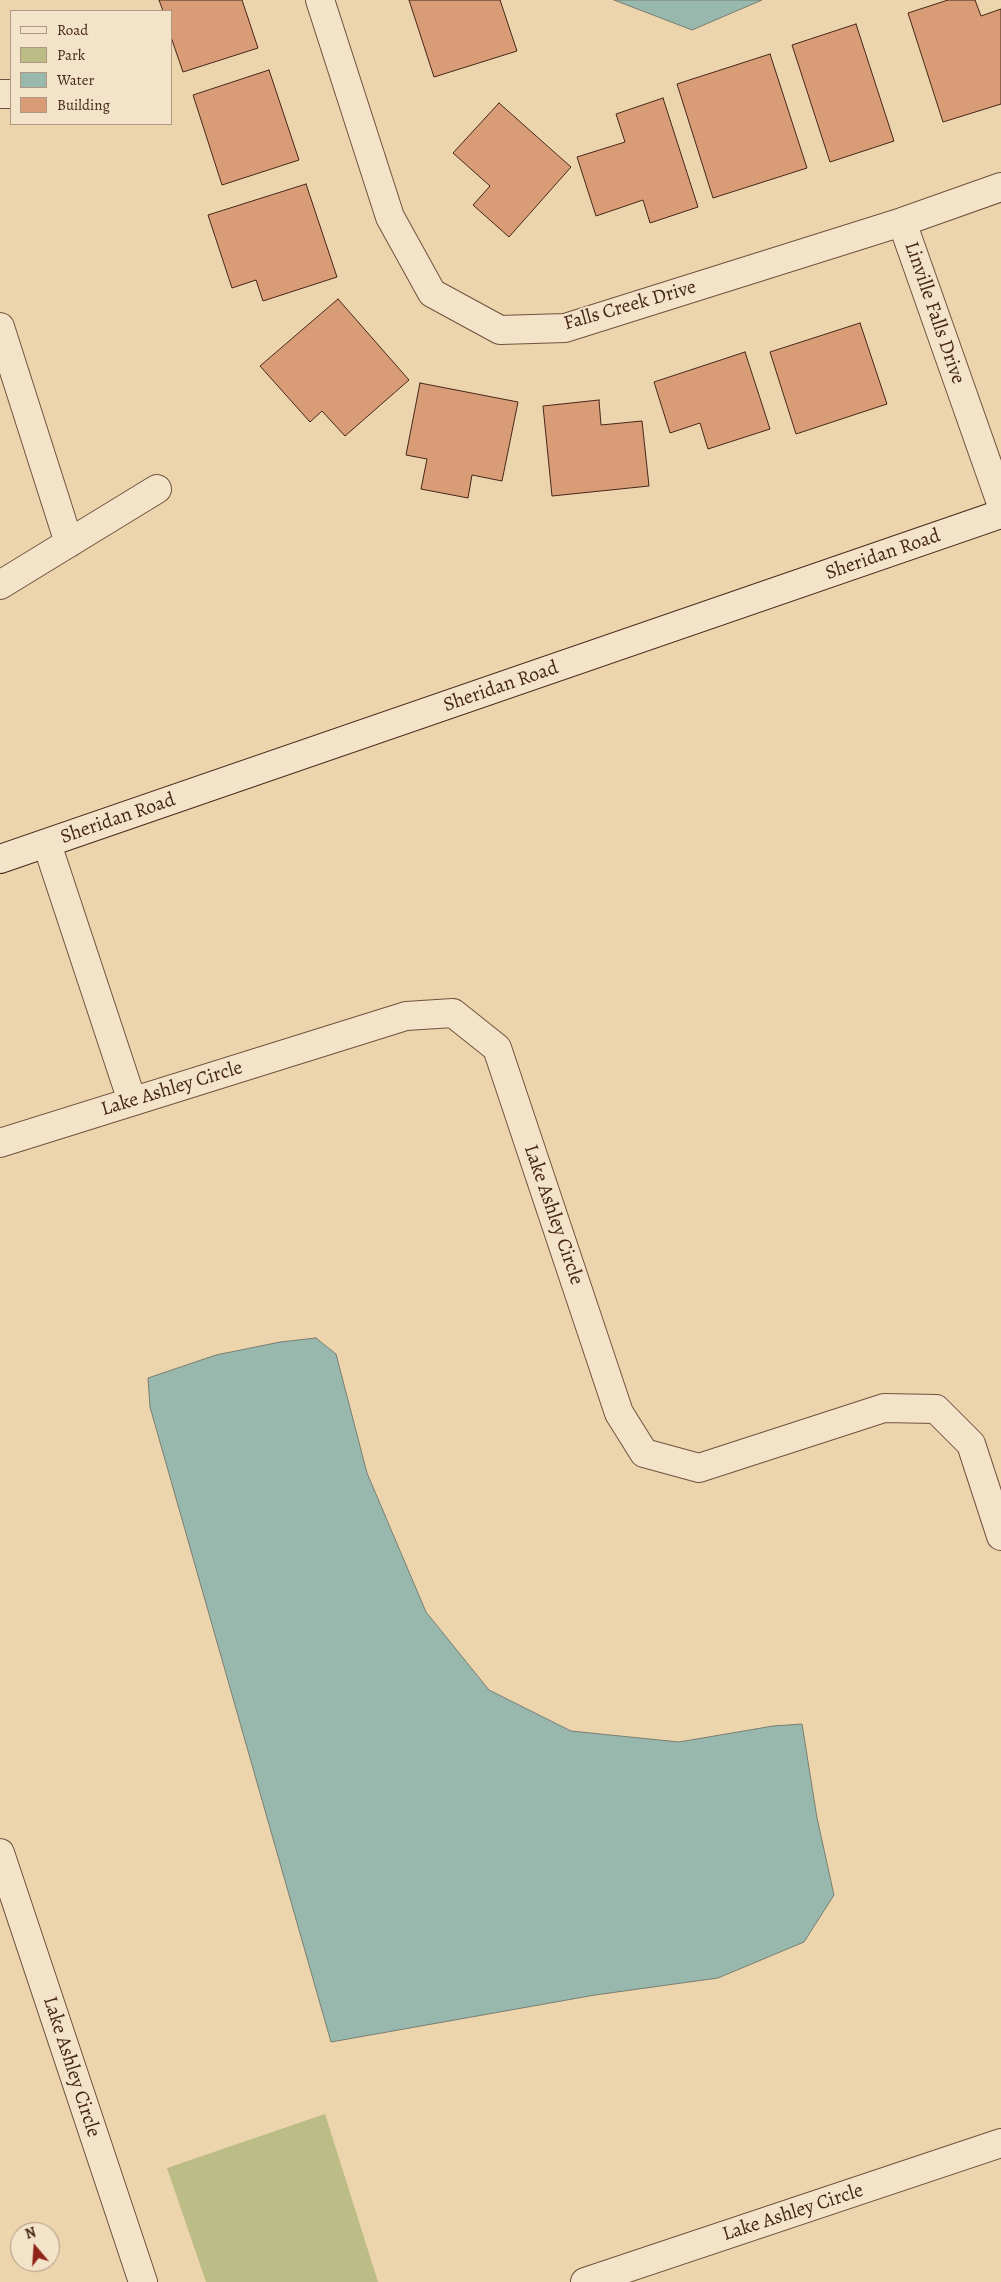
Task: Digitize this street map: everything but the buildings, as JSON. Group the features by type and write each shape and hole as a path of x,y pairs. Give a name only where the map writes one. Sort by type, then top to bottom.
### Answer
{"street":[{"name":"Falls Creek Drive","path":"320,0 390,217 432,293 500,330 565,328 902,222"},
{"name":"Linville Falls Drive","path":"1001,187 902,222 1001,503"},
{"path":"0,327 69,543"},
{"path":"0,586 157,489"},
{"name":"Sheridan Road","path":"0,859 1001,514"},
{"path":"47,844 132,1101"},
{"name":"Lake Ashley Circle","path":"0,1143 406,1016 453,1013 497,1048 619,1413 644,1453 699,1468 884,1408 936,1410 971,1444 1001,1536"},
{"name":"Lake Ashley Circle","path":"0,1852 143,2282"},
{"name":"Lake Ashley Circle","path":"585,2282 1001,2143"}],"green space":[{"path":"325,2114 378,2282 206,2282 167,2168"}],"water":[{"path":"614,0 762,0 692,30"},
{"path":"316,1338 336,1354 367,1473 426,1612 489,1690 571,1731 679,1742 773,1726 802,1724 817,1818 834,1895 804,1942 718,1978 595,1995 331,2042 150,1407 148,1378 216,1355 280,1342"}]}
